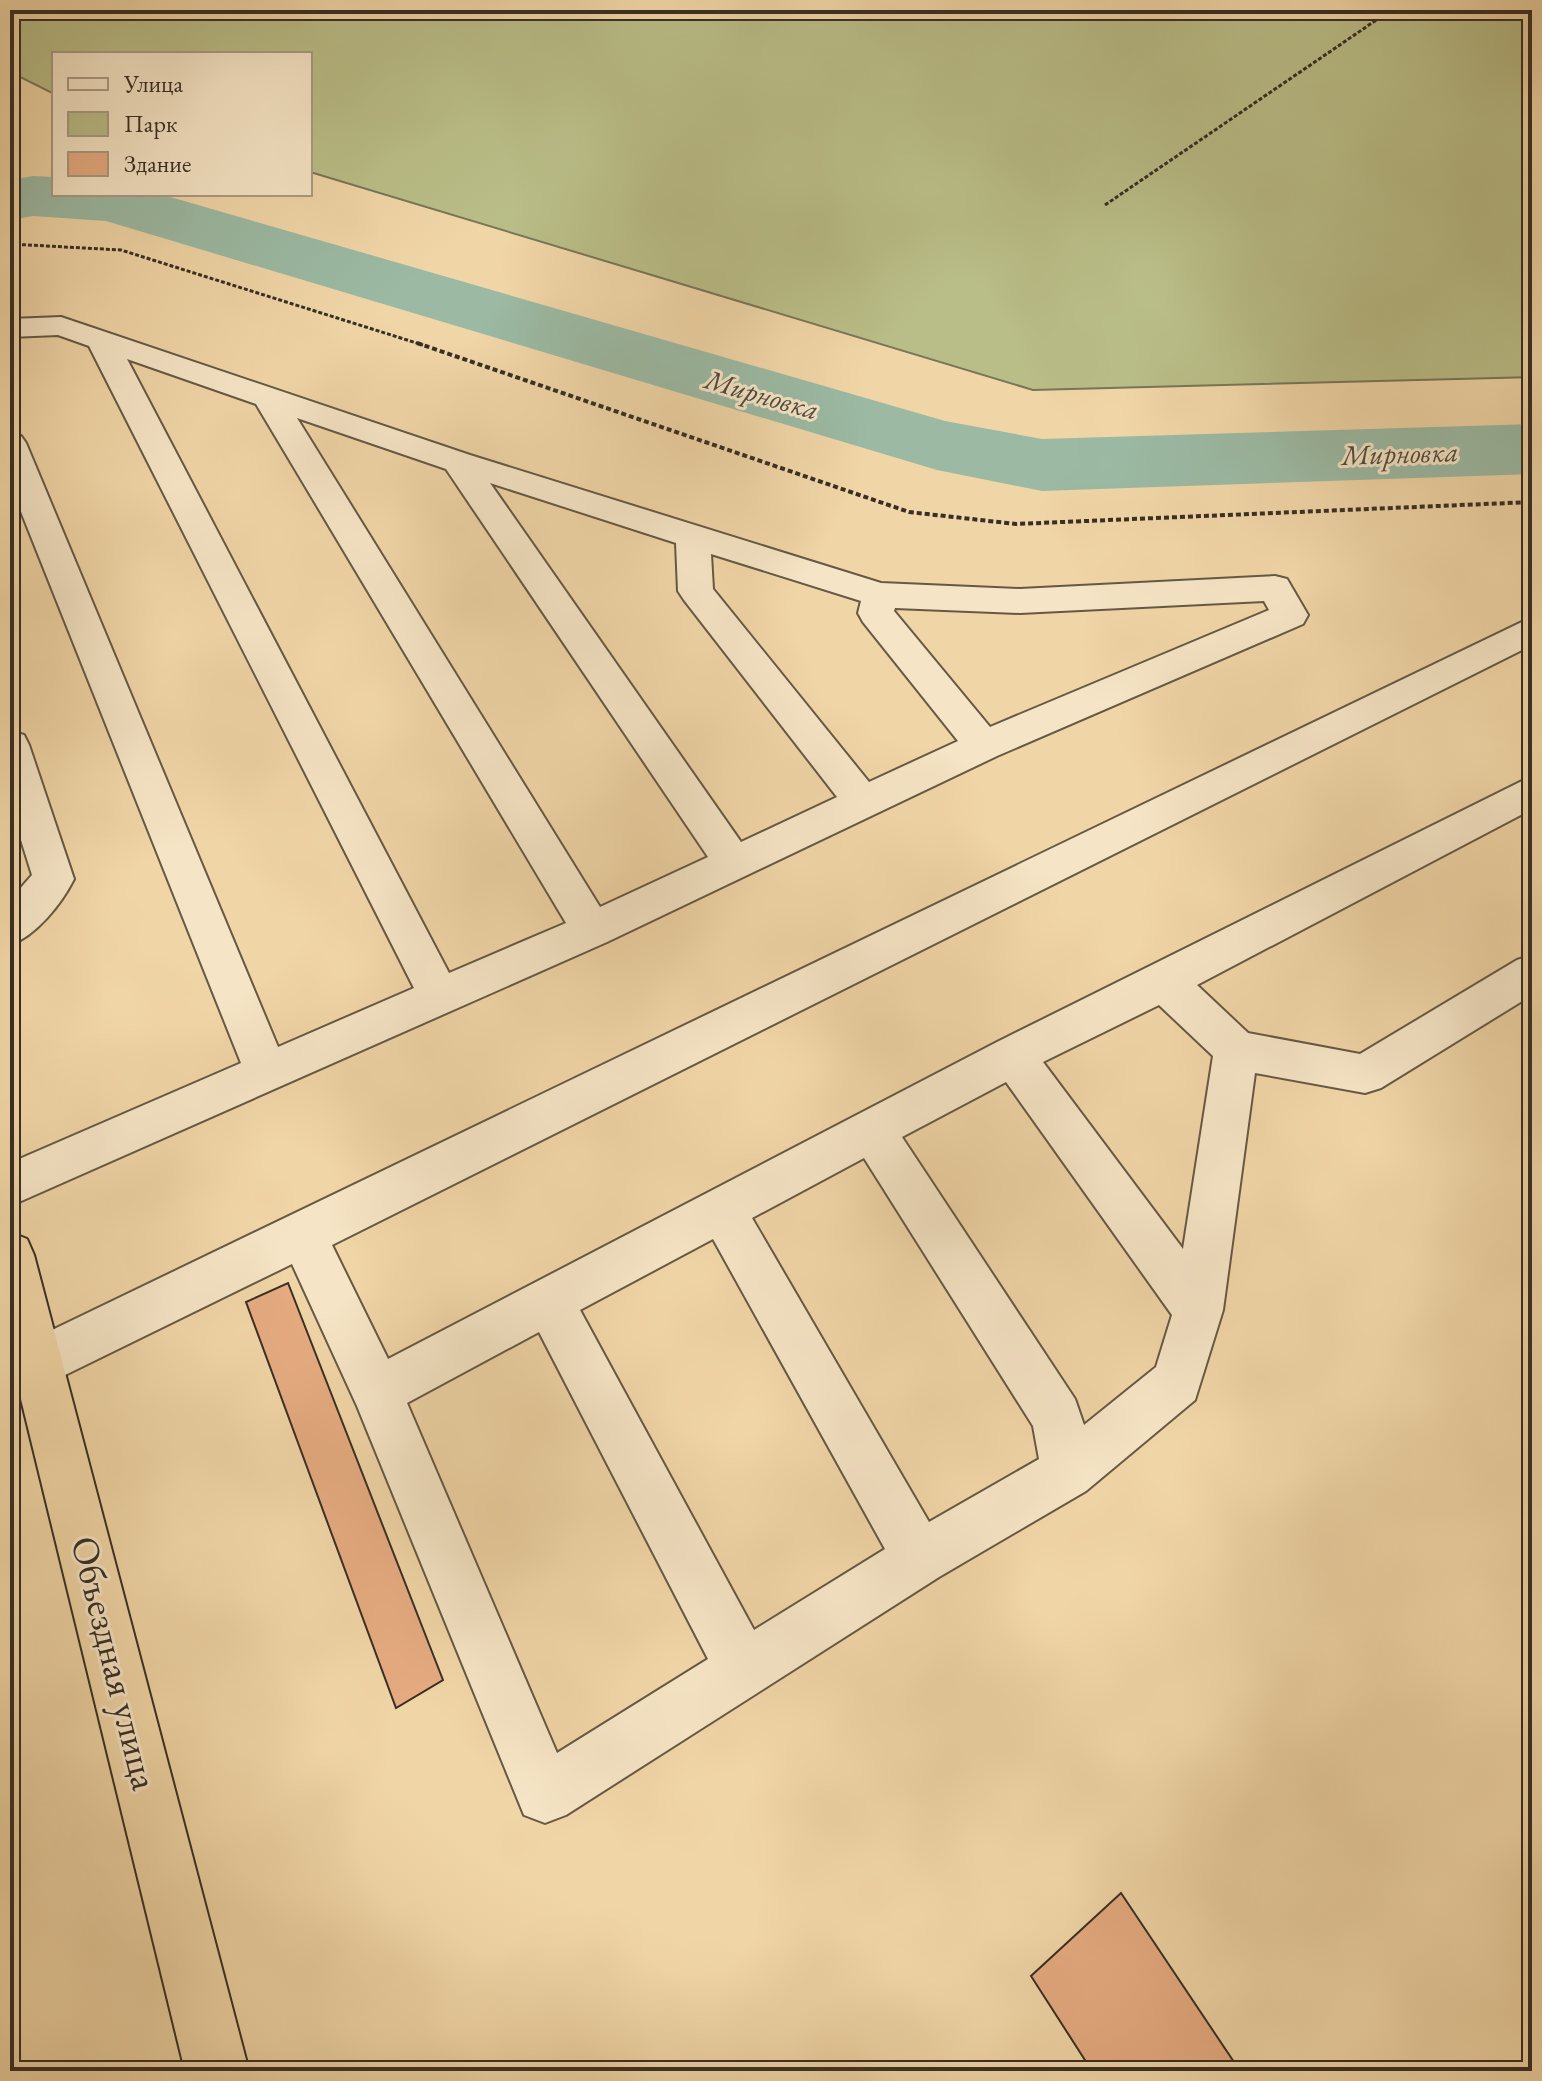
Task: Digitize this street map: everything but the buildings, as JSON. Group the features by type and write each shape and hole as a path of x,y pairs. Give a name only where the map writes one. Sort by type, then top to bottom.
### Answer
{"highway":[{"name":"Объездная улица","path":"10,1255 217,2071"}],"lane":[{"path":"10,328 61,326 458,462 880,595 1020,601 1275,588 1290,615 983,746 592,930 10,1185"},
{"path":"101,339 440,997"},
{"path":"270,400 592,930"},
{"path":"10,443 266,1071"},
{"path":"458,462 734,863"},
{"path":"693,538 696,591 864,804"},
{"path":"880,595 876,613 983,746"},
{"path":"39,1362 1532,630"},
{"path":"10,745 54,879 10,928"},
{"path":"377,1392 1013,1056 1164,982 1532,791"},
{"path":"1164,982 1236,1050 1365,1074 1532,973"},
{"path":"303,1235 377,1392 545,1794 920,1558 1067,1472 1177,1382 1198,1310 1236,1050"},
{"path":"1013,1056 1198,1310"},
{"path":"873,1132 1057,1417 1067,1472"},
{"path":"722,1210 920,1558"},
{"path":"549,1301 744,1669"}],"path":[{"path":"1105,205 1391,10"},
{"path":"10,244 121,250 387,333 909,512 1016,524 1532,502"}],"green space":[{"path":"10,10 1532,10 1532,377 1033,390 312,173 312,52 52,52 52,93 10,72"}],"waterway":[{"name":"Мирновка","path":"10,200 33,196 111,201 937,445 1042,465 1532,449"}]}
